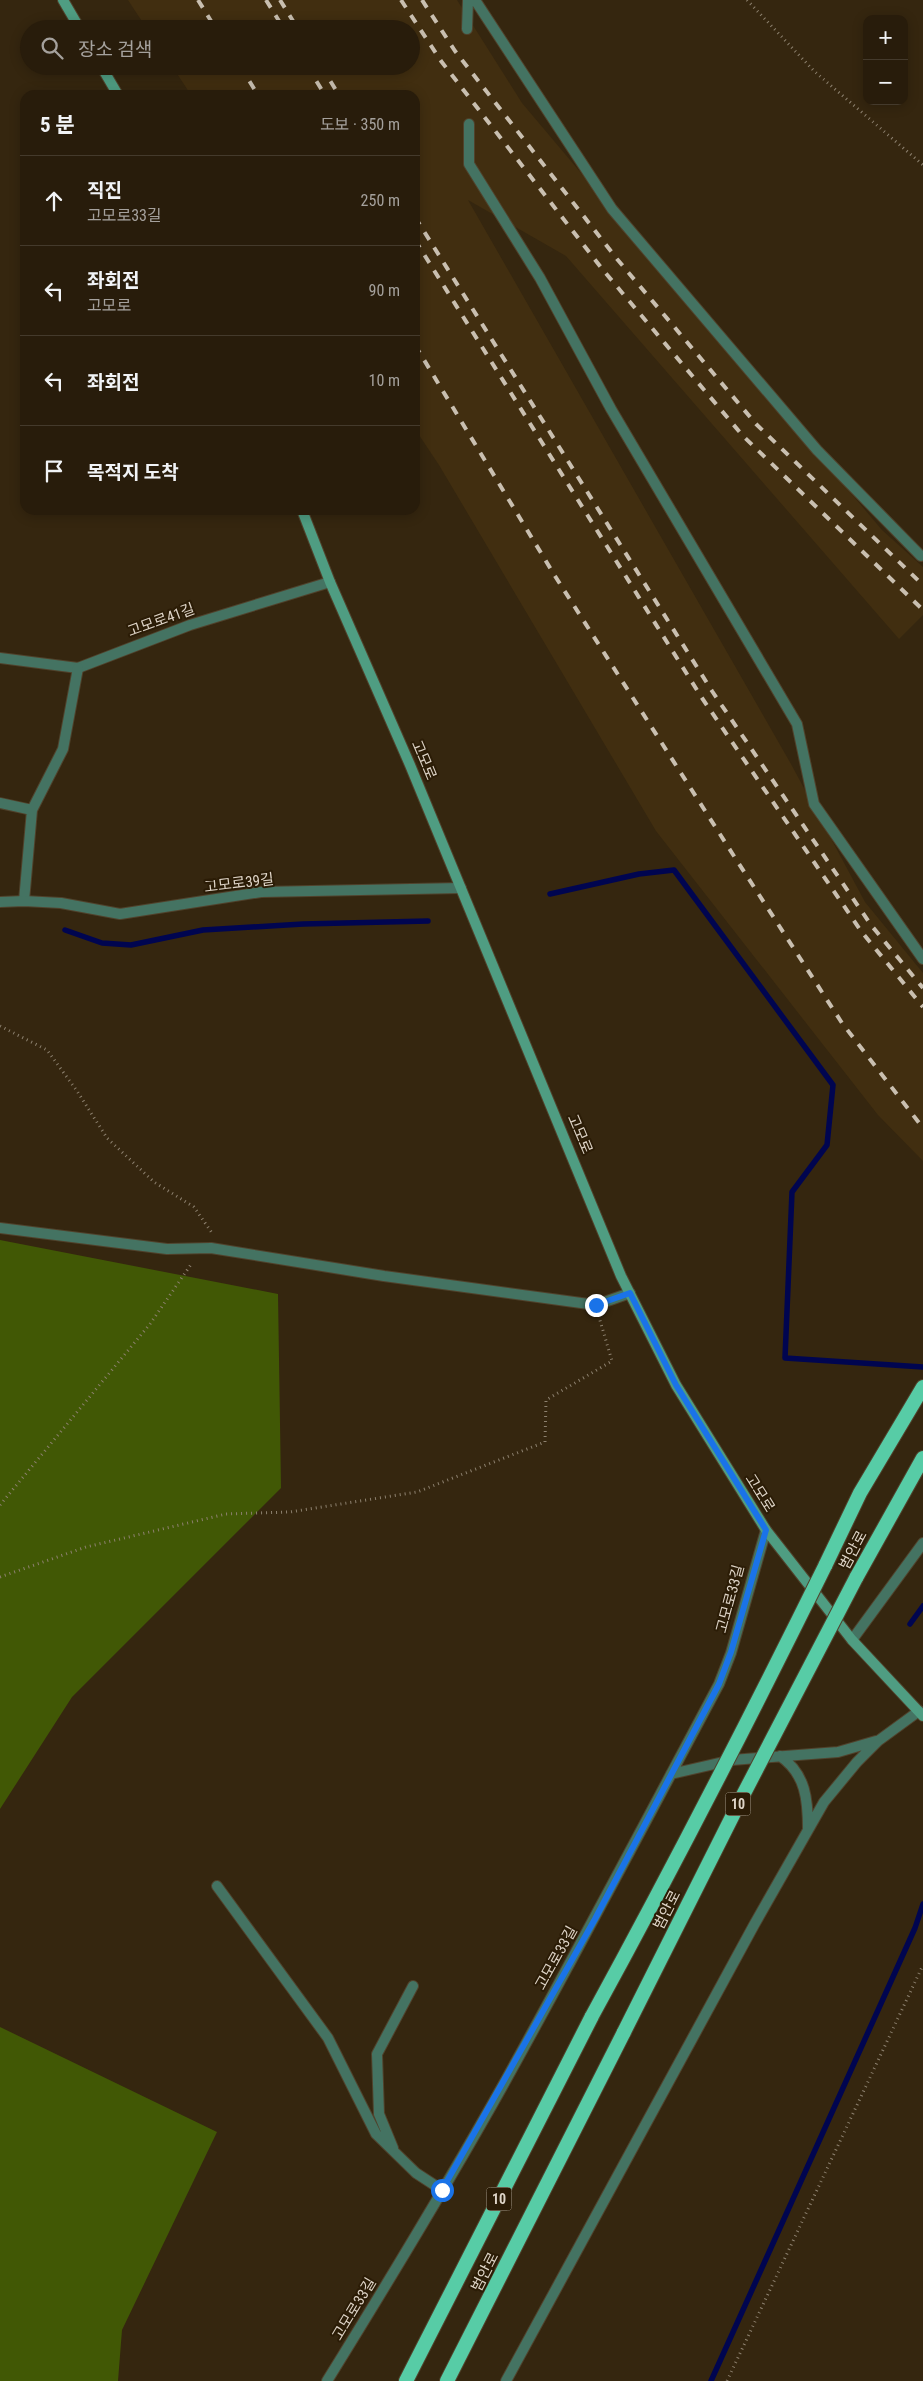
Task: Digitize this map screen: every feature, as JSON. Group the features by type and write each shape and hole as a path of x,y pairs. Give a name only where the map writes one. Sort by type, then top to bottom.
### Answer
{"highway":[{"name":"범안로","path":"406,2381 592,2016 755,1707 860,1494 923,1387"},
{"name":"범안로","path":"447,2381 741,1799 867,1556 923,1458"}],"main road":[{"path":"63,0 75,20"},
{"path":"106,75 115,90"},
{"name":"고모로","path":"304,515 330,582 410,764 630,1293 676,1385 766,1530 852,1640 921,1714"}],"street":[{"path":"467,29 468,0"},
{"path":"475,0 612,209 817,450 921,556"},
{"path":"468,124 469,164 540,278 611,409 797,724 814,804 923,959"},
{"name":"고모로41길","path":"0,658 78,668 190,624 330,582"},
{"path":"24,901 32,810 63,749 78,668"},
{"path":"0,803 32,810"},
{"name":"고모로39길","path":"0,902 61,903 120,914 262,892 460,888"},
{"path":"0,1228 167,1249 211,1248 384,1276 596,1305 630,1293"},
{"name":"고모로33길","path":"327,2381 442,2190 595,1919 719,1684 728,1660 766,1530"},
{"path":"852,1640 923,1543"},
{"path":"506,2381 754,1925 824,1802 878,1741 921,1714"},
{"path":"671,1774 732,1760 838,1752 878,1741"},
{"path":"780,1756 791,1763 802,1782 807,1803 808,1831"},
{"path":"217,1886 328,2038 376,2134 416,2173 442,2190"},
{"path":"394,2152 379,2114 377,2054 413,1986"}],"path":[{"path":"747,0 814,72 923,165"},
{"path":"0,1577 86,1547 226,1514 290,1512 417,1492 544,1442 546,1400 612,1361 596,1305"},
{"path":"727,2381 923,1965"}],"shaded area":[{"path":"128,0 457,0 522,103 882,530 923,567 923,615 899,639 566,256 468,200 791,764 865,902 923,973 923,1161 878,1115 656,831 439,465 420,436 420,90 188,90 178,75 420,75 420,20 141,20"}],"green space":[{"path":"0,1240 278,1294 281,1488 72,1697 0,1809"},
{"path":"0,2027 217,2132 122,2330 118,2381 0,2381"}],"waterway":[{"path":"550,894 639,874 674,870 833,1085 827,1145 792,1192 785,1358 923,1367"},
{"path":"65,930 102,943 131,945 203,930 303,924 428,921"},
{"path":"910,1624 923,1606"},
{"path":"711,2381 915,1928 923,1904"}],"railway":[{"path":"198,0 210,20"},
{"path":"266,0 278,20"},
{"path":"280,0 292,20"},
{"path":"401,0 414,20"},
{"path":"422,0 455,51 617,259 756,424 923,585"},
{"path":"420,29 441,61 603,270 743,436 923,610"},
{"path":"246,75 255,90"},
{"path":"313,75 322,90"},
{"path":"327,75 336,90"},
{"path":"420,225 712,691 871,925 923,988"},
{"path":"420,248 702,698 861,931 923,1007"},
{"path":"420,353 555,576 842,1023 923,1128"}],"route":[{"path":"442,2190 501,2089 595,1919 657,1798 719,1684 731,1652 751,1576 766,1530 676,1385 630,1293 596,1305"}]}
